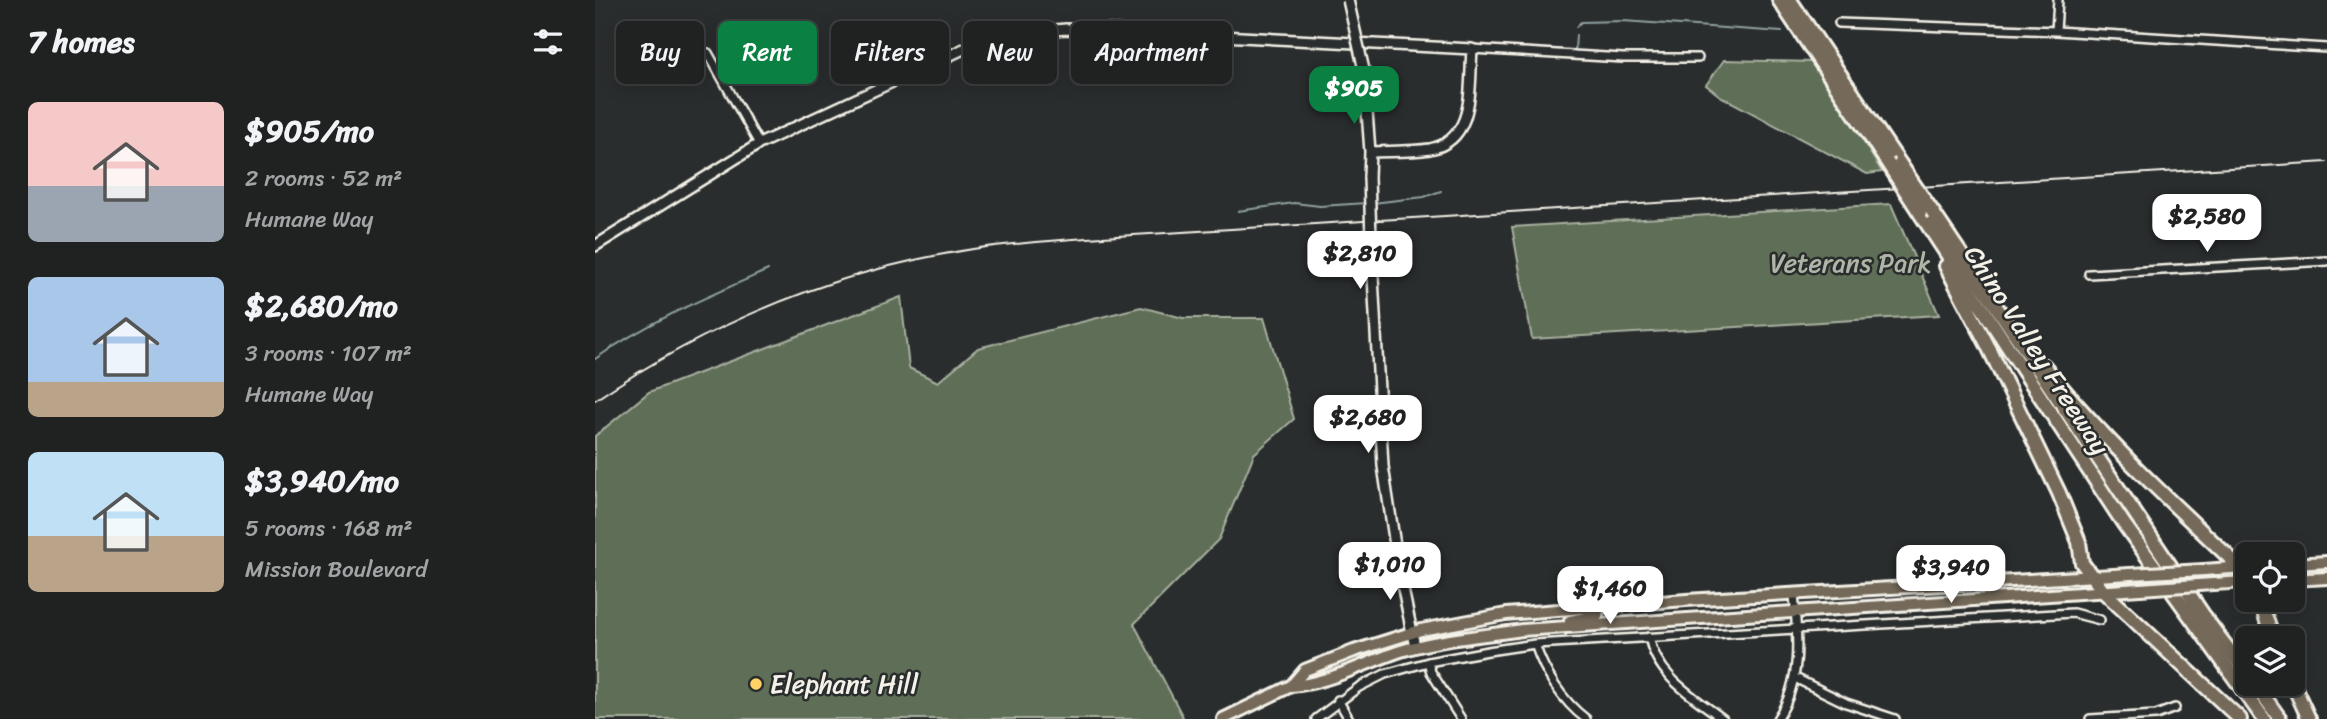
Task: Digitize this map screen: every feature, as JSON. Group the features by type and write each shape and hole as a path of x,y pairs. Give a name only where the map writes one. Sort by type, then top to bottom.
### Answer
{"highway":[{"name":"Chino Valley Freeway","path":"1779,0 1793,7 2124,524 2264,719"},
{"name":"Chino Valley Freeway","path":"1927,217 2016,334 2235,658"},
{"path":"1927,217 1934,244 1987,344 2059,493 2079,542 2083,563 2091,577 2240,719"},
{"path":"2016,334 2115,447 2235,560"},
{"path":"2264,696 2280,719"},
{"path":"2298,696 2309,719"}],"main road":[{"path":"2305,563 2327,562"},
{"path":"1223,719 1291,686 1305,670 1354,651 1411,633 1506,614 1599,606 2235,569"},
{"path":"2305,579 2327,578"},
{"path":"1291,686 1311,685 1415,647 1522,630 2235,583"},
{"path":"1562,627 1573,620 1597,616 1599,606"}],"street":[{"path":"1348,0 1364,71 1370,152 1371,238 1383,466 1415,647"},
{"path":"2056,31 2058,0"},
{"path":"1839,23 2056,31 2327,48"},
{"path":"595,246 759,144 970,46 1032,32 1103,30 1623,58 1698,58"},
{"path":"1370,152 1428,149 1455,137 1467,112 1472,49"},
{"path":"708,53 759,144"},
{"path":"2089,274 2327,261"},
{"path":"1777,719 1784,709 1794,678 1797,629 1794,595"},
{"path":"1317,719 1338,700 1385,674 1428,662 1535,644 2073,613 2101,620"},
{"path":"1650,637 1657,661 1670,678 1723,719"},
{"path":"1535,644 1552,681 1586,719"},
{"path":"1428,662 1431,672 1461,719"},
{"path":"1794,678 1846,704 1895,719"},
{"path":"1338,700 1349,719"},
{"path":"2089,719 2156,715 2175,708"}],"green space":[{"path":"1724,60 1815,62 1882,172 1867,174 1720,96 1706,85"},
{"name":"Veterans Park","path":"1891,204 1939,315 1532,339 1512,227"},
{"path":"901,297 909,368 938,382 978,348 1141,307 1183,318 1264,318 1294,419 1254,454 1219,539 1134,624 1183,717 595,719 595,436 649,392"}],"waterway":[{"path":"1576,27 1581,22 1623,21 1782,32"},
{"path":"1575,50 1576,35"},
{"path":"1373,203 1424,197 1441,191"},
{"path":"1238,211 1294,203 1320,206 1367,203"},
{"path":"595,359 657,321 768,270"}],"railway":[{"path":"595,400 683,347 776,304 872,271 973,249 1099,237 2327,162"}],"place":[{"name":"Elephant Hill","path":"756,684"}]}
